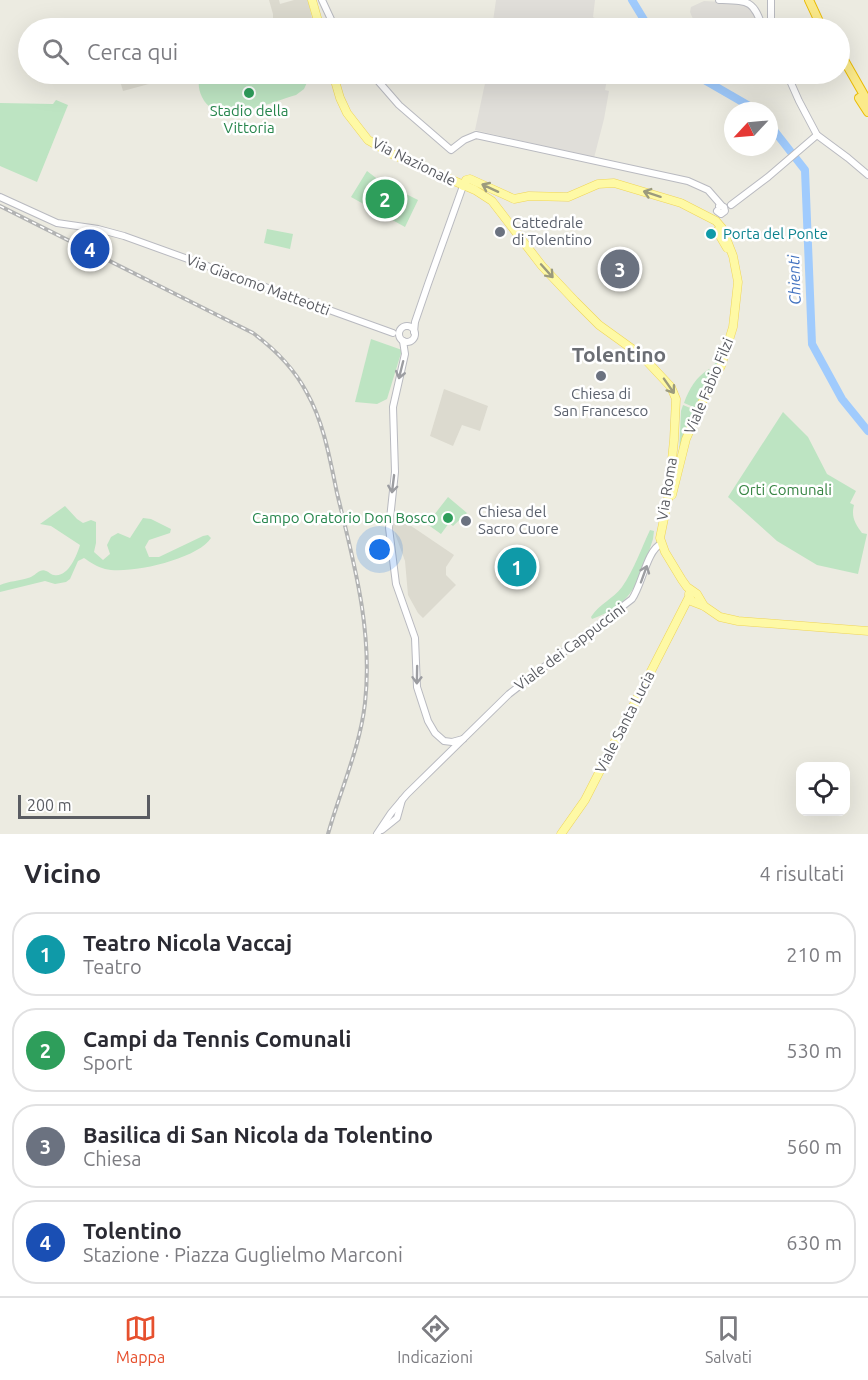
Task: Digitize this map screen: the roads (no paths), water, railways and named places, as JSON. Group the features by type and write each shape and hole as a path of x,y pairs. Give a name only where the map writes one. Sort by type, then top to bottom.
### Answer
{"highway":[{"path":"808,0 817,18"},
{"path":"814,0 823,18"},
{"path":"850,70 868,102"},
{"path":"850,81 868,112"}],"main road":[{"path":"312,0 317,18"},
{"name":"Via Nazionale","path":"336,84 343,105 360,133 378,147 482,194 496,205 542,266 599,324"},
{"path":"463,186 467,180 471,179 516,199 529,196 568,197 598,184 614,183 681,203 716,224"},
{"name":"Viale Fabio Filzi","path":"669,499 673,493 686,439 721,366 733,327 738,297 736,271 733,256 716,224"},
{"name":"Via Roma","path":"599,324 646,360 668,382 674,393 676,410 669,499 660,532 661,544"},
{"path":"661,544 690,595 720,617 738,621 868,631"},
{"name":"Viale Santa Lucia","path":"561,834 585,800 690,595"}],"street":[{"path":"322,0 330,18"},
{"path":"720,0 753,5 760,18"},
{"path":"771,0 771,18"},
{"path":"381,84 399,105 451,150 474,135 688,181 705,188 722,209"},
{"path":"792,84 817,135 868,175"},
{"path":"716,224 722,209 768,177 817,135"},
{"path":"399,336 410,341 414,338 416,322 463,186"},
{"name":"Via Giacomo Matteotti","path":"0,197 57,224 84,227 124,236 399,336"},
{"path":"716,224 722,209"},
{"path":"416,322 402,328 399,336 405,354 393,399 395,472 389,528 396,584 415,638 417,687 425,710 435,733 447,742 463,739"},
{"path":"408,327 414,332"},
{"name":"Viale dei Cappuccini","path":"378,833 402,800 509,693 632,599 638,590 653,549 661,544"},
{"path":"447,742 448,754"}],"waterway":[{"name":"Chienti","path":"632,0 643,18"},
{"name":"Chienti","path":"711,84 742,102"},
{"name":"Chienti","path":"778,136 805,170 812,344 842,399 868,431"}],"railway":[{"path":"0,206 253,333 284,360 307,393 318,417 329,455 360,597 366,650 367,676 362,720 328,834"}],"place":[{"name":"Stadio della Vittoria","path":"249,93"},
{"name":"Campi da Tennis Comunali","path":"385,199"},
{"name":"Cattedrale di Tolentino","path":"500,232"},
{"name":"Porta del Ponte","path":"711,234"},
{"name":"Tolentino","path":"90,249"},
{"name":"Basilica di San Nicola da Tolentino","path":"620,269"},
{"name":"Chiesa di San Francesco","path":"601,376"},
{"name":"Campo Oratorio Don Bosco","path":"448,518"},
{"name":"Chiesa del Sacro Cuore","path":"466,521"},
{"name":"Teatro Nicola Vaccaj","path":"517,567"}],"district":[{"name":"Tolentino","path":"619,355"}],"park label":[{"name":"Orti Comunali","path":"785,490"}]}
